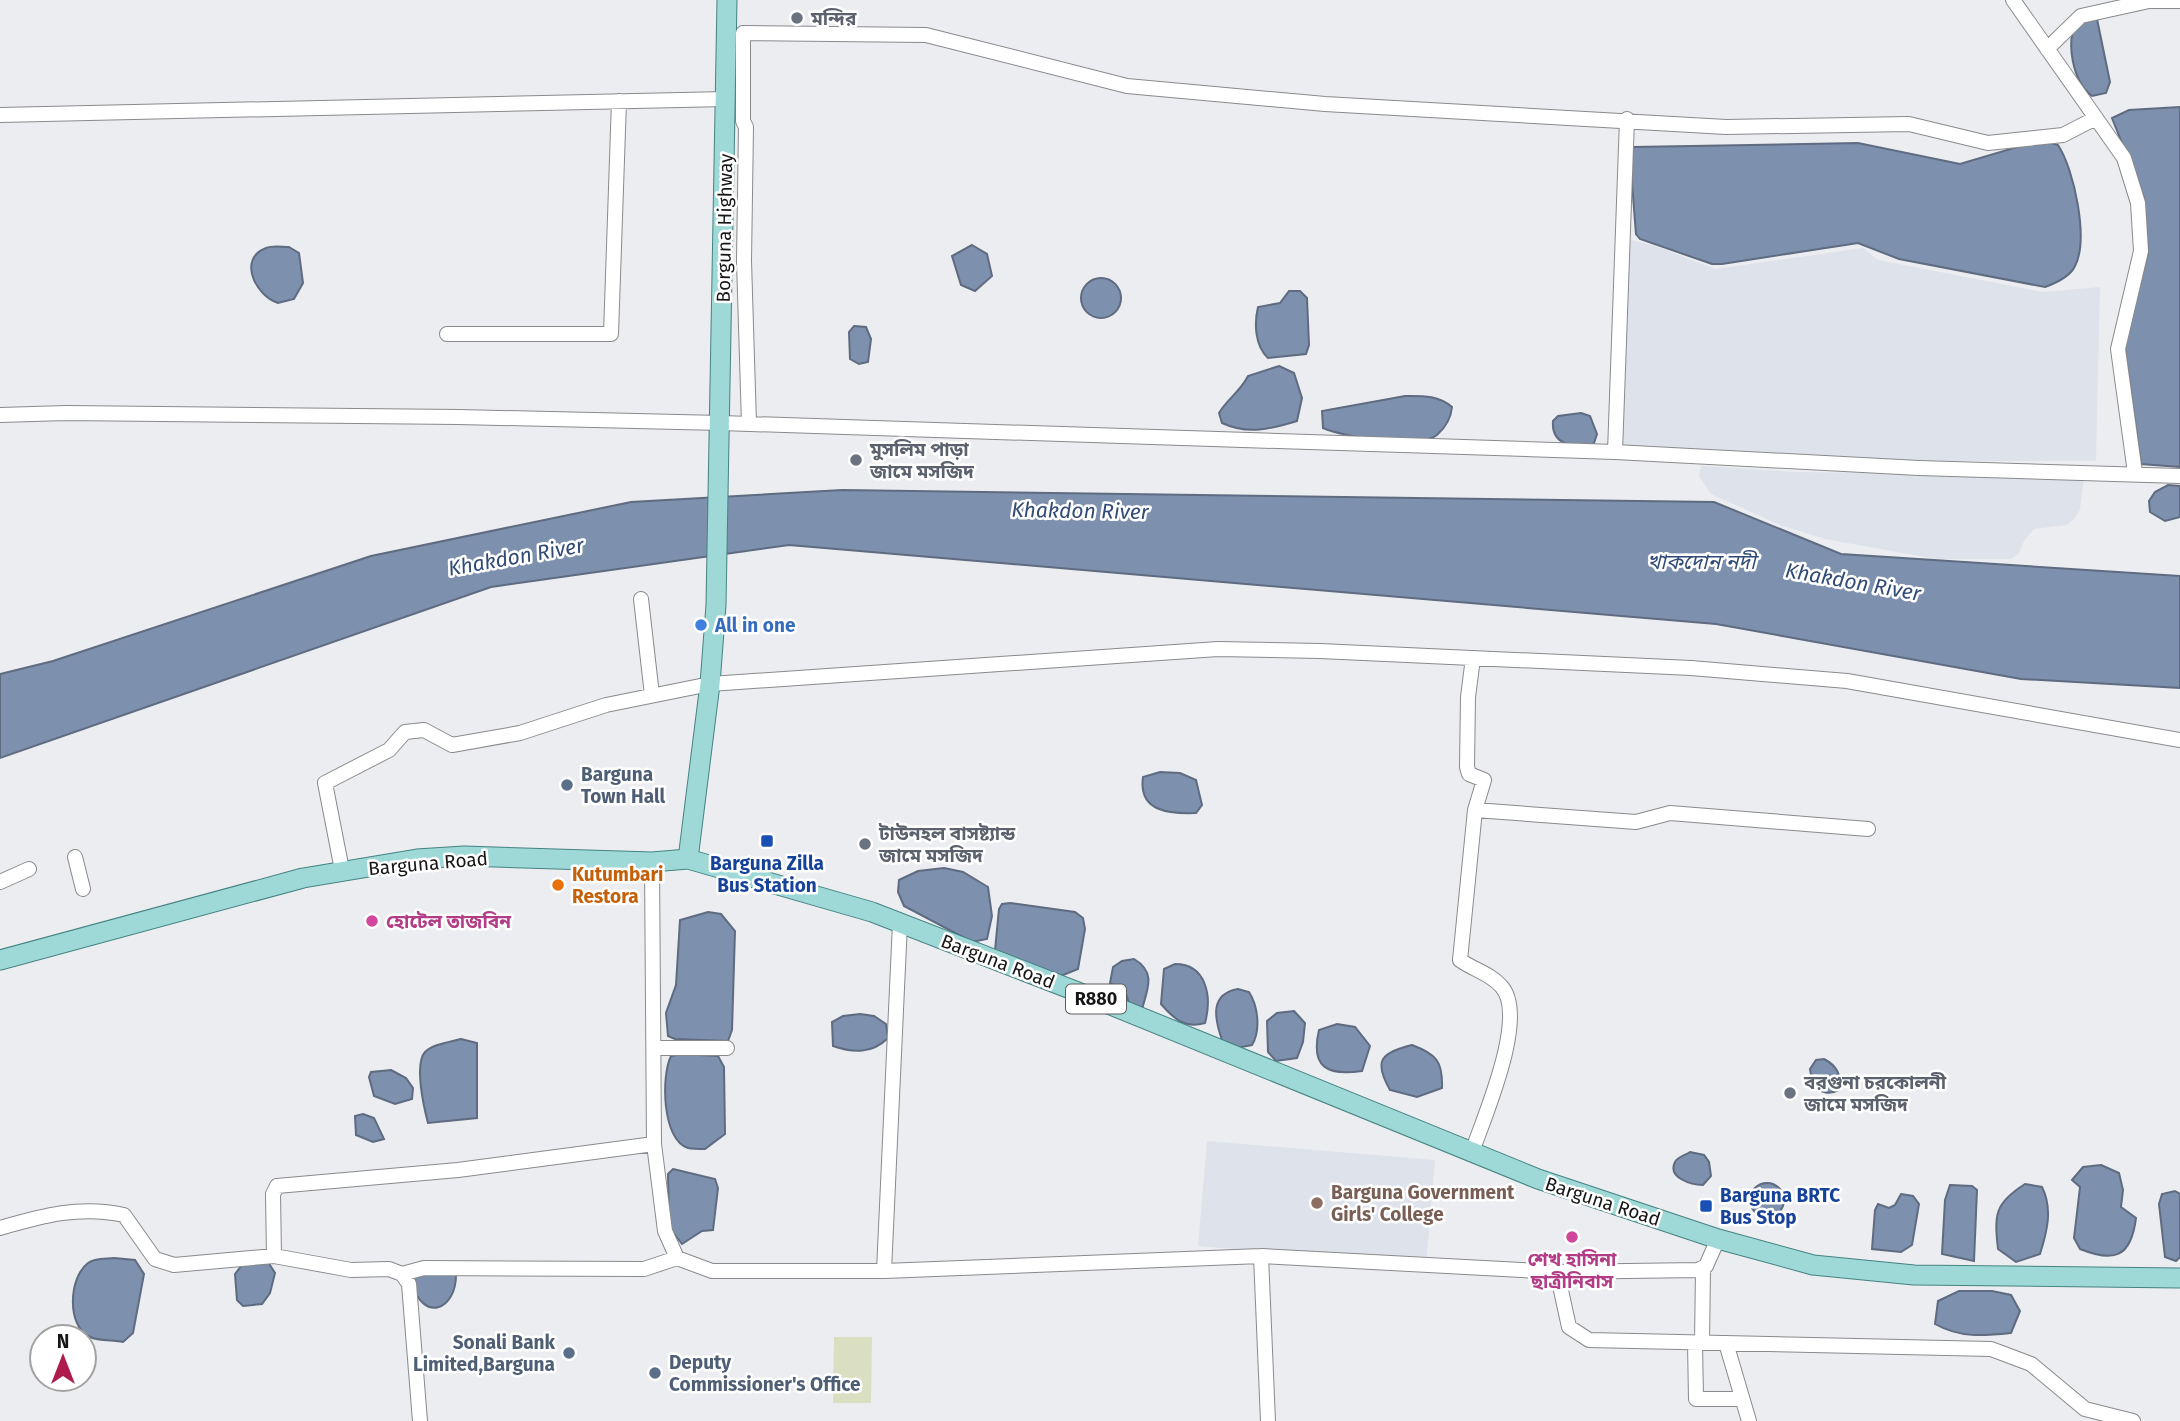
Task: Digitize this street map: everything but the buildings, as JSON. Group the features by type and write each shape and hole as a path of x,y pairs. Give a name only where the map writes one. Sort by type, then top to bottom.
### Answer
{"main road":[{"name":"Borguna Highway","path":"688,859 710,684 716,605 722,423 727,0"},
{"name":"Barguna Road","path":"0,960 303,878 342,870 464,856 652,862 688,859 900,923 1096,999 1538,1179 1718,1239 1813,1265 1914,1275 2180,1278"}],"street":[{"path":"2013,0 2124,158 2138,203 2141,251 2118,349 2135,473"},
{"path":"2047,49 2081,16 2149,1 2180,1"},
{"path":"749,424 744,261 746,127 743,121 743,33 926,36 1126,86 1325,104 1627,119 1726,127 1909,124 1988,143 2063,135 2096,118"},
{"path":"0,115 726,99"},
{"path":"447,334 611,334 619,101"},
{"path":"1615,452 1627,119"},
{"path":"0,415 66,413 301,418 459,417 722,423 1615,452 1919,468 2180,476"},
{"path":"641,598 652,695"},
{"path":"342,870 325,783 389,750 405,732 424,730 449,746 520,733 606,705 710,684 1218,649 1473,658 1691,668 1847,681 2180,740"},
{"path":"1472,1152 1511,1031 1510,1001 1502,986 1460,960 1475,810 1484,780 1469,774 1467,767 1468,697 1473,658"},
{"path":"1475,810 1636,822 1670,813 1868,829"},
{"path":"75,857 83,888"},
{"path":"652,862 654,1144 665,1231 677,1258"},
{"path":"0,882 29,869"},
{"path":"884,1271 900,923"},
{"path":"654,1048 727,1048"},
{"path":"274,1256 273,1194 277,1186 470,1168 654,1144"},
{"path":"0,1227 51,1214 105,1211 124,1215 155,1259 174,1265 274,1256 351,1269 388,1269 402,1273 425,1268 644,1269 677,1258 712,1271 884,1271 1261,1256 1557,1272 1703,1269"},
{"path":"1718,1239 1703,1269 1696,1399 1742,1399"},
{"path":"1261,1256 1268,1421"},
{"path":"1557,1272 1569,1327 1589,1340 1991,1349 2031,1364 2085,1409 2133,1421"},
{"path":"402,1273 409,1284 420,1421"},
{"path":"1726,1343 1749,1421"}],"shaded area":[{"path":"1624,238 1655,246 1715,269 1863,248 1878,260 2043,292 2100,287 2096,461 1945,461 1767,455 1617,445"},
{"path":"1701,466 1797,472 2084,476 2080,509 2075,518 2067,525 2034,529 2024,541 2019,553 2011,559 1936,559 1825,539 1780,525 1711,494 1699,476"},
{"name":"Barguna Government Girls' College","path":"1207,1141 1435,1160 1426,1265 1198,1246"}],"green space":[{"path":"834,1337 872,1337 871,1403 833,1403"}],"water":[{"path":"2097,19 2110,82 2106,93 2092,96 2080,81 2071,51 2073,30 2077,22"},
{"path":"2180,107 2180,467 2141,464 2124,344 2148,252 2144,198 2112,118 2129,110"},
{"path":"2041,140 2058,145 2064,156 2078,204 2081,239 2073,270 2045,287 1899,259 1858,243 1712,264 1640,239 1636,234 1631,170 1633,147 1858,143 1960,164"},
{"path":"972,245 987,254 992,276 975,291 961,285 952,256"},
{"path":"289,247 299,253 303,283 294,299 278,303 263,293 251,268 257,253 266,248"},
{"path":"1101,278 1109,279 1115,284 1120,290 1120,306 1115,312 1109,317 1101,318 1093,317 1087,312 1082,306 1081,298 1082,290 1087,284 1093,279"},
{"path":"1289,291 1300,291 1307,298 1309,345 1306,354 1268,358 1260,347 1257,334 1258,307 1280,303"},
{"path":"854,326 866,327 871,339 868,362 859,364 850,359 849,332"},
{"path":"1279,366 1294,373 1302,398 1297,421 1250,430 1222,423 1219,413 1248,376"},
{"path":"1405,396 1435,398 1452,407 1448,422 1437,435 1414,441 1381,440 1323,428 1322,411"},
{"path":"1581,413 1590,416 1597,434 1593,446 1566,443 1556,436 1553,430 1553,421 1558,416"},
{"path":"2168,485 2180,486 2180,517 2165,521 2150,512 2149,501 2155,492"},
{"name":"খাকদোন নদী","path":"842,490 1714,502 1841,554 2180,576 2180,688 2021,679 1716,624 789,545 491,587 0,758 0,674 53,661 371,556 631,502"},
{"path":"1160,772 1180,773 1196,780 1202,805 1196,813 1166,811 1151,804 1143,789 1143,777"},
{"path":"944,868 963,872 988,887 992,916 987,939 972,942 904,906 898,892 899,880 918,871"},
{"path":"1002,904 1075,912 1083,918 1085,929 1078,969 1061,976 995,950 999,909"},
{"path":"708,912 721,914 735,931 732,1030 728,1041 675,1039 668,1036 666,1013 676,985 680,920"},
{"path":"1134,959 1148,975 1142,1009 1129,1003 1126,994 1110,983 1113,967 1122,961"},
{"path":"1175,964 1186,965 1194,970 1205,984 1208,1003 1205,1023 1186,1024 1161,1004 1164,969"},
{"path":"1238,989 1249,992 1256,1011 1257,1025 1252,1045 1236,1048 1222,1040 1216,1008 1223,996"},
{"path":"1294,1011 1305,1023 1303,1042 1297,1058 1276,1061 1268,1052 1267,1021 1277,1013"},
{"path":"843,1016 874,1016 886,1024 888,1038 875,1047 862,1051 833,1046 832,1022"},
{"path":"1337,1024 1355,1027 1370,1046 1362,1071 1331,1070 1324,1067 1320,1061 1317,1053 1319,1030"},
{"path":"461,1039 477,1043 477,1118 428,1123 421,1086 422,1058 432,1047"},
{"path":"1412,1045 1432,1055 1436,1060 1441,1071 1442,1088 1417,1097 1390,1090 1382,1071 1383,1059 1393,1051"},
{"path":"671,1056 718,1056 724,1067 725,1134 705,1149 688,1148 679,1143 669,1121 665,1092 668,1065"},
{"path":"1824,1059 1832,1064 1839,1076 1839,1090 1835,1092 1826,1093 1813,1087 1810,1069 1816,1060"},
{"path":"391,1070 406,1078 413,1088 412,1099 395,1104 374,1096 369,1077 371,1072"},
{"path":"363,1114 374,1118 384,1139 373,1142 356,1135 355,1116"},
{"path":"1690,1152 1704,1155 1709,1162 1711,1176 1703,1185 1682,1180 1674,1172 1676,1160"},
{"path":"2101,1165 2119,1173 2123,1190 2121,1207 2136,1218 2134,1231 2125,1249 2112,1256 2080,1249 2074,1238 2080,1187 2072,1180 2083,1167"},
{"path":"673,1169 715,1179 718,1188 713,1230 702,1231 682,1244 669,1227 668,1174"},
{"path":"1767,1183 1779,1188 1784,1200 1779,1212 1767,1217 1755,1212 1750,1200 1755,1188"},
{"path":"2025,1184 2042,1187 2048,1220 2040,1254 2016,1262 1998,1249 1997,1218 2002,1204"},
{"path":"1950,1185 1972,1186 1977,1190 1974,1261 1942,1254 1945,1200"},
{"path":"2175,1191 2180,1194 2180,1257 2176,1261 2165,1257 2159,1204 2162,1194"},
{"path":"1901,1194 1913,1196 1919,1204 1912,1245 1901,1252 1872,1249 1875,1210 1878,1204 1889,1208 1895,1205"},
{"path":"93,1260 135,1260 144,1274 133,1333 123,1342 98,1339 98,1323 77,1323 74,1290 82,1270"},
{"path":"268,1262 275,1273 270,1293 262,1304 243,1306 237,1300 235,1274 242,1265"},
{"path":"416,1269 456,1275 455,1287 445,1304 431,1307 416,1295 411,1281"},
{"path":"1959,1291 1992,1291 2011,1295 2020,1311 2011,1333 1963,1334 1935,1324 1938,1301"}],"place":[{"name":"মন্দির","path":"797,18"},
{"name":"মুসলিম পাড়া জামে মসজিদ","path":"856,460"},
{"name":"All in one","path":"701,625"},
{"name":"Barguna Town Hall","path":"567,785"},
{"name":"Barguna Zilla Bus Station","path":"767,841"},
{"name":"টাউনহল বাসষ্ট্যান্ড জামে মসজিদ","path":"865,844"},
{"name":"Kutumbari Restora","path":"558,885"},
{"name":"হোটেল তাজবিন","path":"372,921"},
{"name":"বরগুনা চরকোলনী জামে মসজিদ","path":"1790,1093"},
{"name":"Barguna Government Girls' College","path":"1317,1203"},
{"name":"Barguna BRTC Bus Stop","path":"1706,1206"},
{"name":"শেখ হাসিনা ছাত্রীনিবাস","path":"1572,1237"},
{"name":"Sonali Bank Limited,Barguna","path":"569,1353"},
{"name":"Deputy Commissioner's Office","path":"655,1373"}],"water label":[{"name":"Khakdon River","path":"1080,511"},
{"name":"Khakdon River","path":"516,557"},
{"name":"Khakdon River","path":"1853,582"}]}
